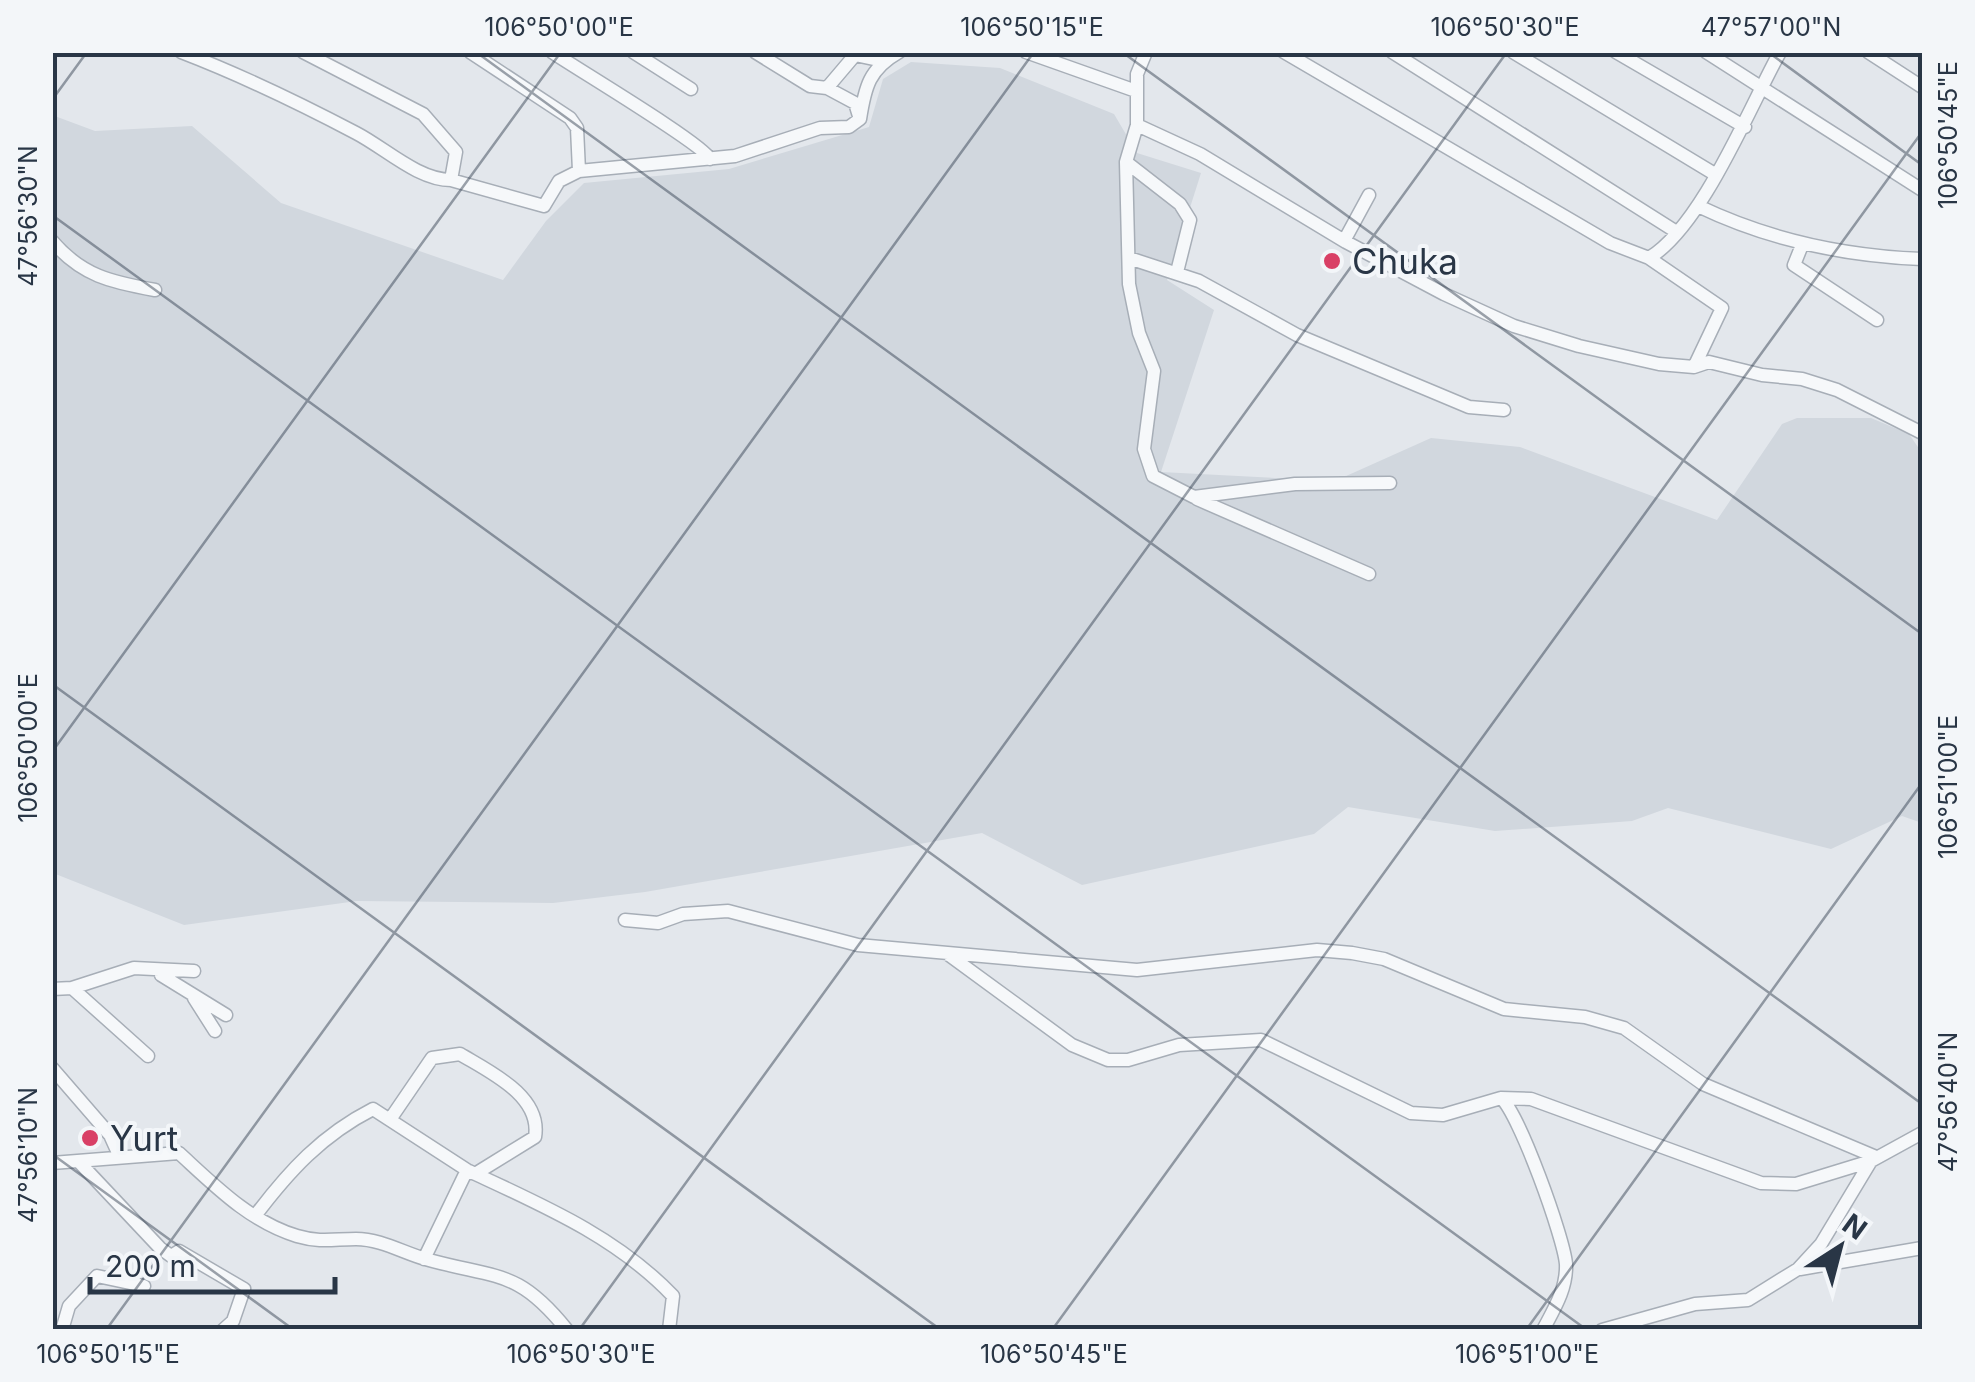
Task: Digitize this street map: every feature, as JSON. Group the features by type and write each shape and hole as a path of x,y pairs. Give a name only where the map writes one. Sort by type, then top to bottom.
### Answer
{"street":[{"path":"181,52 240,74 436,180 452,180 544,206 559,180 579,170 710,159 820,128 849,127 860,119 866,80 883,61 899,52"},
{"path":"304,52 423,114 456,152 452,180"},
{"path":"470,52 570,118 577,128 579,170"},
{"path":"552,52 671,132 698,144 710,159"},
{"path":"634,52 691,89"},
{"path":"755,52 810,86 827,88 855,103 860,119"},
{"path":"1026,52 1136,91"},
{"path":"1146,52 1136,74 1138,125 1126,162 1128,258 1139,333 1154,370 1144,434 1146,462 1153,476 1194,497 1369,574"},
{"path":"1284,52 1610,243 1649,258 1722,308 1694,367"},
{"path":"1392,52 1675,231"},
{"path":"1513,52 1714,174"},
{"path":"1616,52 1745,127"},
{"path":"1706,52 1762,84 1922,190"},
{"path":"1649,258 1698,206 1745,127 1780,52"},
{"path":"1868,52 1922,87"},
{"path":"827,88 854,56 883,61"},
{"path":"1138,125 1200,154 1344,241 1514,326 1579,346 1694,367 1709,362 1762,376 1802,378 1837,390 1922,433"},
{"path":"1126,162 1180,204 1190,220 1176,272"},
{"path":"1344,241 1368,195"},
{"path":"1698,206 1802,245 1868,257 1922,260"},
{"path":"52,241 72,264 102,280 154,290"},
{"path":"1802,245 1794,266 1877,320"},
{"path":"1128,258 1176,272 1297,336 1470,407 1504,410"},
{"path":"1167,488 1194,497 1295,484 1390,483"},
{"path":"625,920 658,923 683,914 728,911 858,945 1137,970 1317,950 1384,959 1504,1009 1585,1017 1624,1028 1703,1084 1874,1159"},
{"path":"943,951 1072,1045 1108,1060 1128,1060 1198,1043 1261,1040 1411,1113 1442,1114 1502,1098 1548,1103 1561,1114 1760,1183 1796,1184 1874,1159 1922,1134"},
{"path":"52,988 72,988 134,968 194,971"},
{"path":"154,972 226,1015"},
{"path":"72,988 148,1056"},
{"path":"190,992 215,1032"},
{"path":"391,1118 432,1058 460,1054 503,1080 532,1109 535,1137 471,1172 424,1258"},
{"path":"52,1068 110,1135 119,1155"},
{"path":"1502,1098 1512,1107 1523,1132 1565,1256 1560,1299 1542,1330"},
{"path":"255,1216 289,1170 340,1126 373,1110 471,1172 580,1224 652,1274 673,1296 669,1330"},
{"path":"53,1164 119,1155 180,1153 255,1216 294,1236 336,1244 355,1239 390,1245 524,1284 567,1330"},
{"path":"1602,1330 1694,1304 1748,1300 1798,1269 1820,1244 1874,1159"},
{"path":"80,1163 160,1248 171,1256 180,1251 244,1289 233,1321 223,1330"},
{"path":"1798,1269 1922,1248"},
{"path":"62,1330 69,1306 97,1276 144,1286"}],"shaded area":[{"path":"911,62 1000,68 1114,114 1137,153 1201,173 1167,280 1214,310 1161,472 1335,481 1431,438 1520,447 1717,520 1782,424 1797,418 1871,418 1909,434 1922,453 1922,823 1902,816 1831,849 1668,808 1632,821 1495,831 1348,807 1314,834 1082,885 982,833 645,892 553,903 357,901 184,925 53,873 52,115 95,131 192,126 281,203 503,280 546,221 584,183 729,169 869,127 883,79"}],"place":[{"name":"Chuka","path":"1332,261"},
{"name":"Yurt","path":"90,1138"}]}
